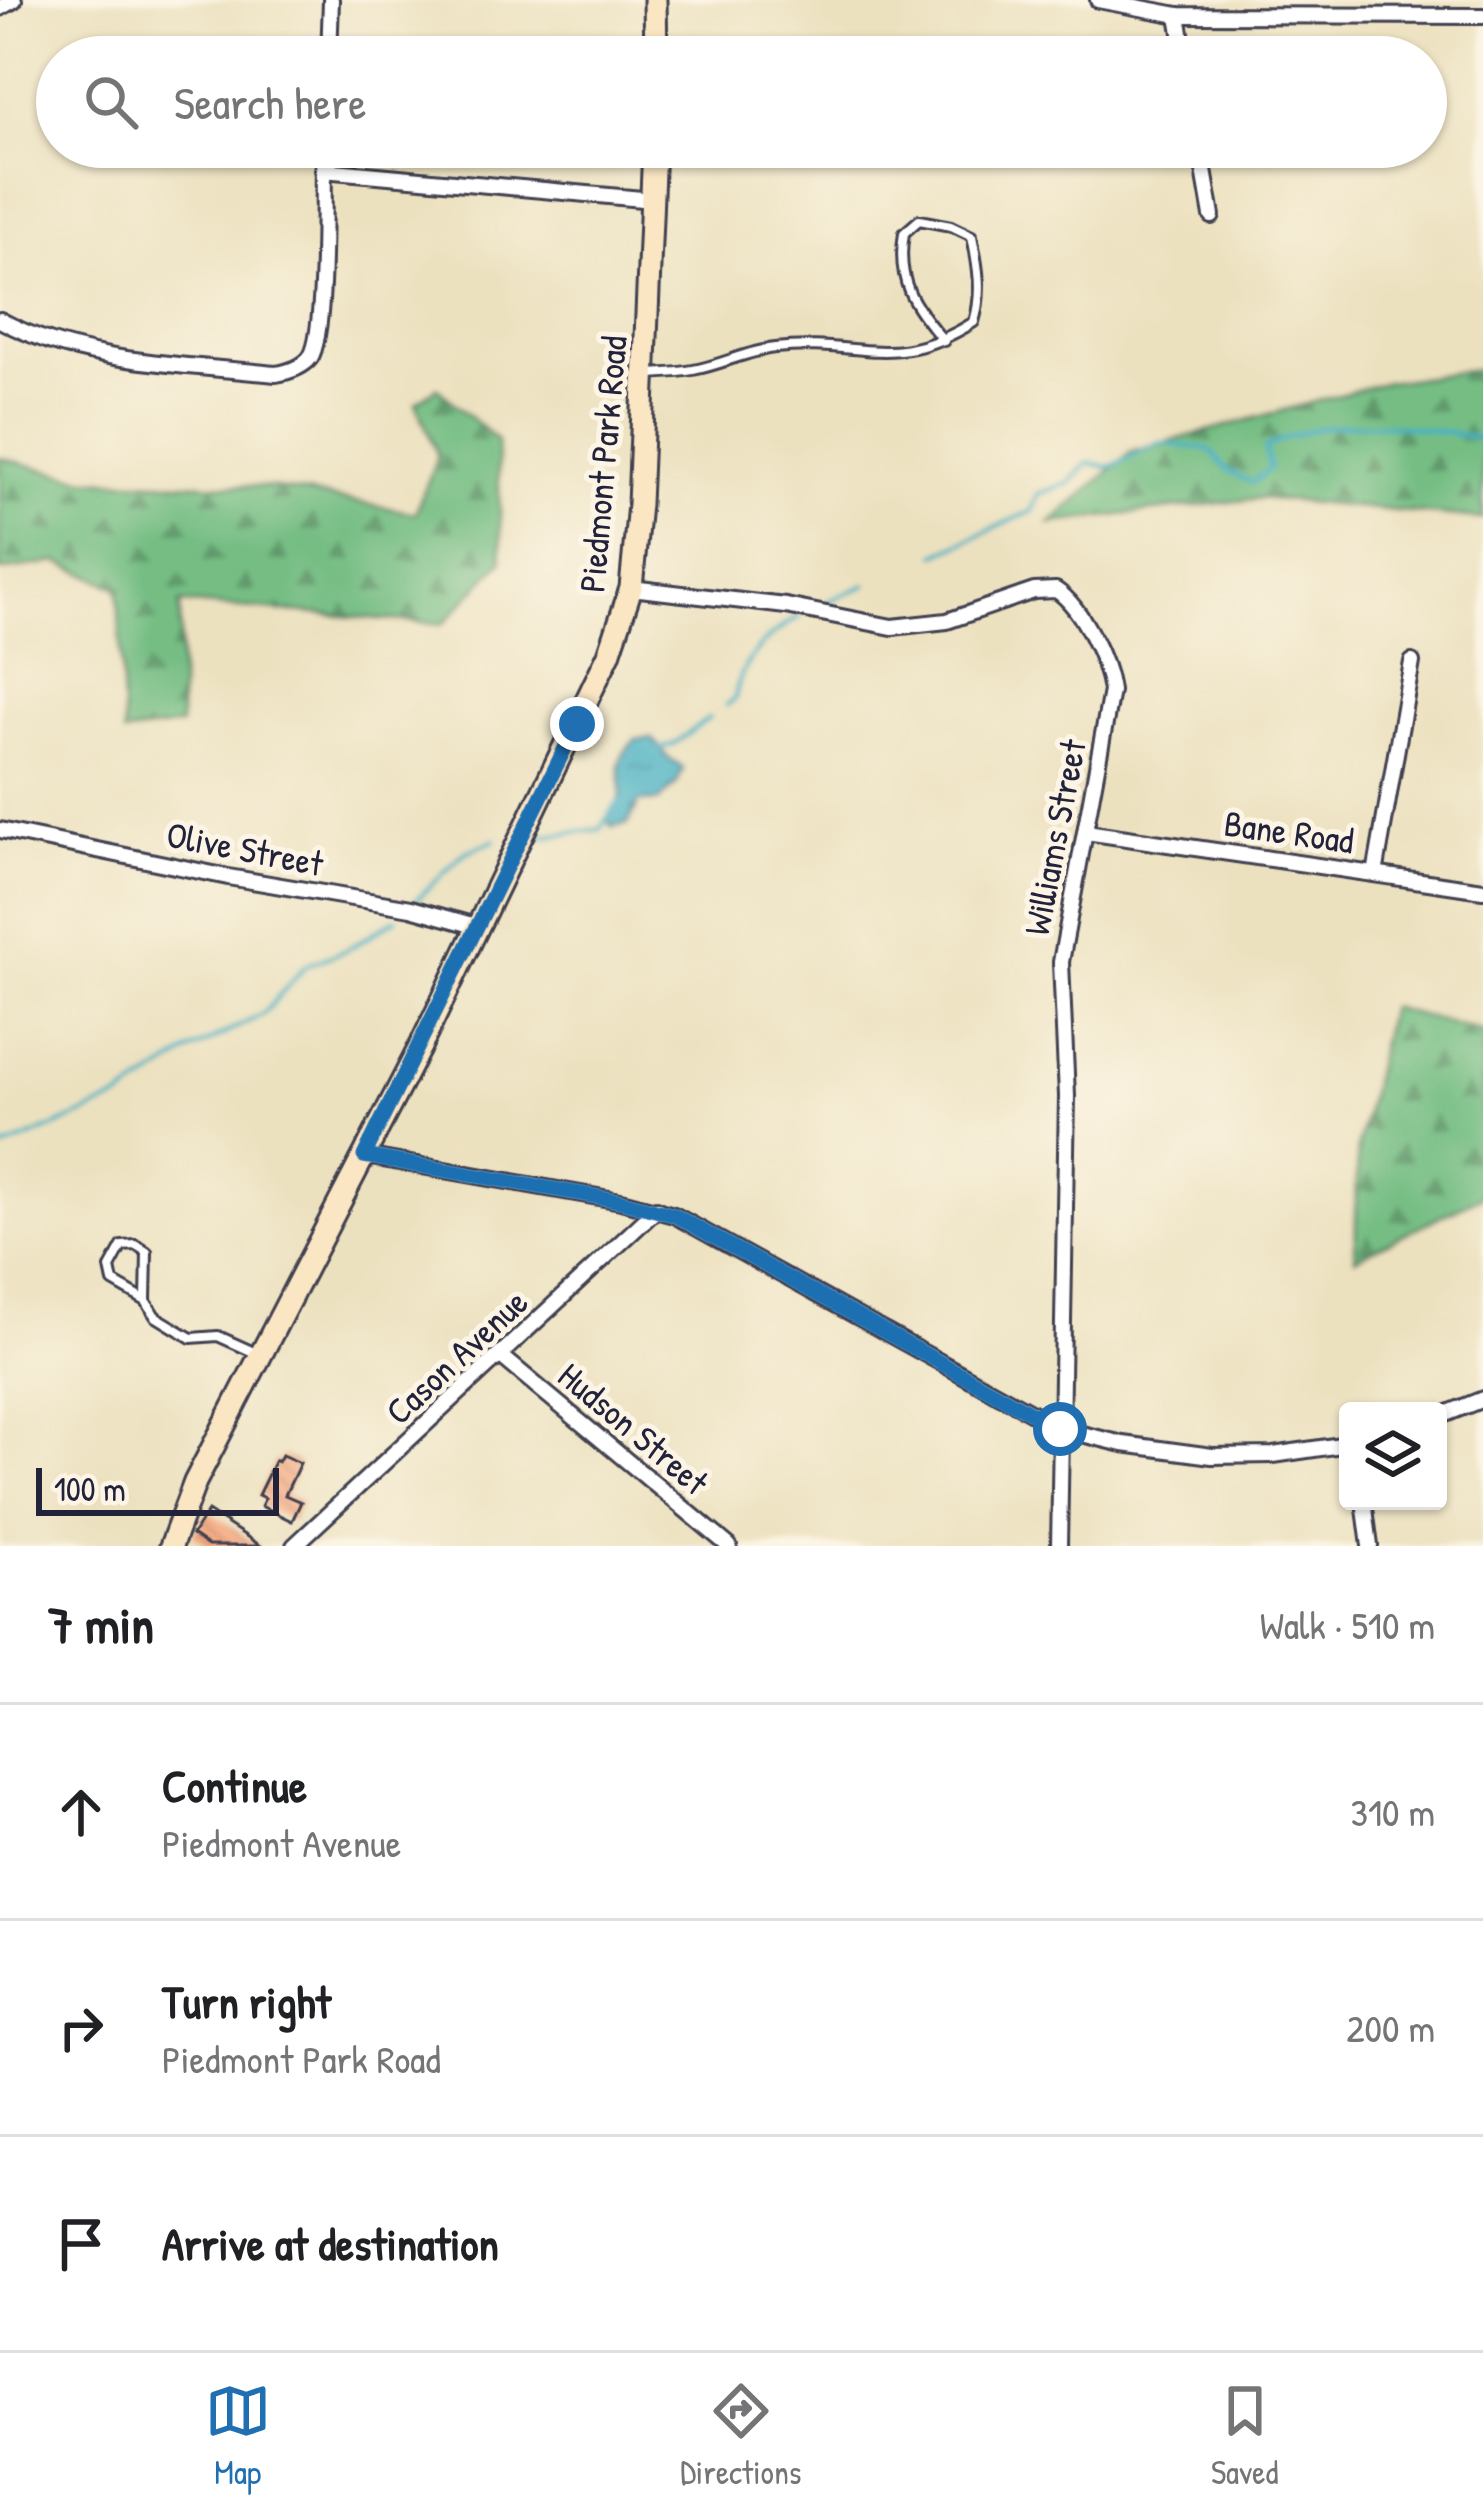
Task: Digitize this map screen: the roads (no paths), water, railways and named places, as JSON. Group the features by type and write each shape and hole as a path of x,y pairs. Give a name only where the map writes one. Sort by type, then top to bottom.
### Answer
{"street":[{"path":"0,8 14,0"},
{"path":"329,36 331,0"},
{"path":"655,0 656,36"},
{"path":"1098,0 1178,15 1483,16"},
{"path":"1178,15 1182,36"},
{"name":"Piedmont Park Road","path":"171,1546 195,1482 364,1156 598,680 631,588 654,168"},
{"path":"1204,168 1212,216"},
{"path":"0,320 38,340 77,351 275,374 300,367 311,356 319,321 323,170 653,200"},
{"name":"Williams Street","path":"631,588 786,606 892,627 947,621 1034,591 1056,590 1101,654 1111,691 1061,962 1067,1096 1058,1546"},
{"path":"1375,874 1412,662"},
{"name":"Olive Street","path":"0,830 228,877 411,908 479,927"},
{"name":"Bane Road","path":"1085,832 1483,890"},
{"path":"364,1156 657,1209 696,1225 1060,1429 1123,1444 1212,1456 1273,1455 1339,1445"},
{"name":"Cason Avenue","path":"294,1546 657,1209"},
{"name":"Hudson Street","path":"501,1356 729,1546"},
{"path":"1447,1414 1483,1400"},
{"path":"1365,1510 1370,1546"}],"lane":[{"path":"645,374 693,370 772,348 876,352 918,350 944,341 974,322 980,303 980,273 971,236 951,226 919,220 904,233 904,287 944,341"},
{"path":"146,1301 113,1282 110,1268 122,1246 136,1245 147,1252 146,1301 154,1316 191,1338 218,1336 260,1354"}],"water":[{"path":"652,738 683,768 677,783 659,801 639,802 628,824 612,827 607,820 620,798 623,755 635,740"}],"waterway":[{"path":"937,554 1032,511 1038,494 1070,483 1088,463 1110,467 1160,443 1209,449 1227,470 1252,483 1270,468 1265,448 1318,428 1372,424 1483,439"},
{"path":"827,602 866,585"},
{"path":"727,705 735,698 757,650 799,617"},
{"path":"658,750 709,718"},
{"path":"532,838 600,829 619,801"},
{"path":"417,899 464,853 495,840"},
{"path":"0,1150 121,1098 191,1051 263,1014 305,966 346,950 396,919"}]}
